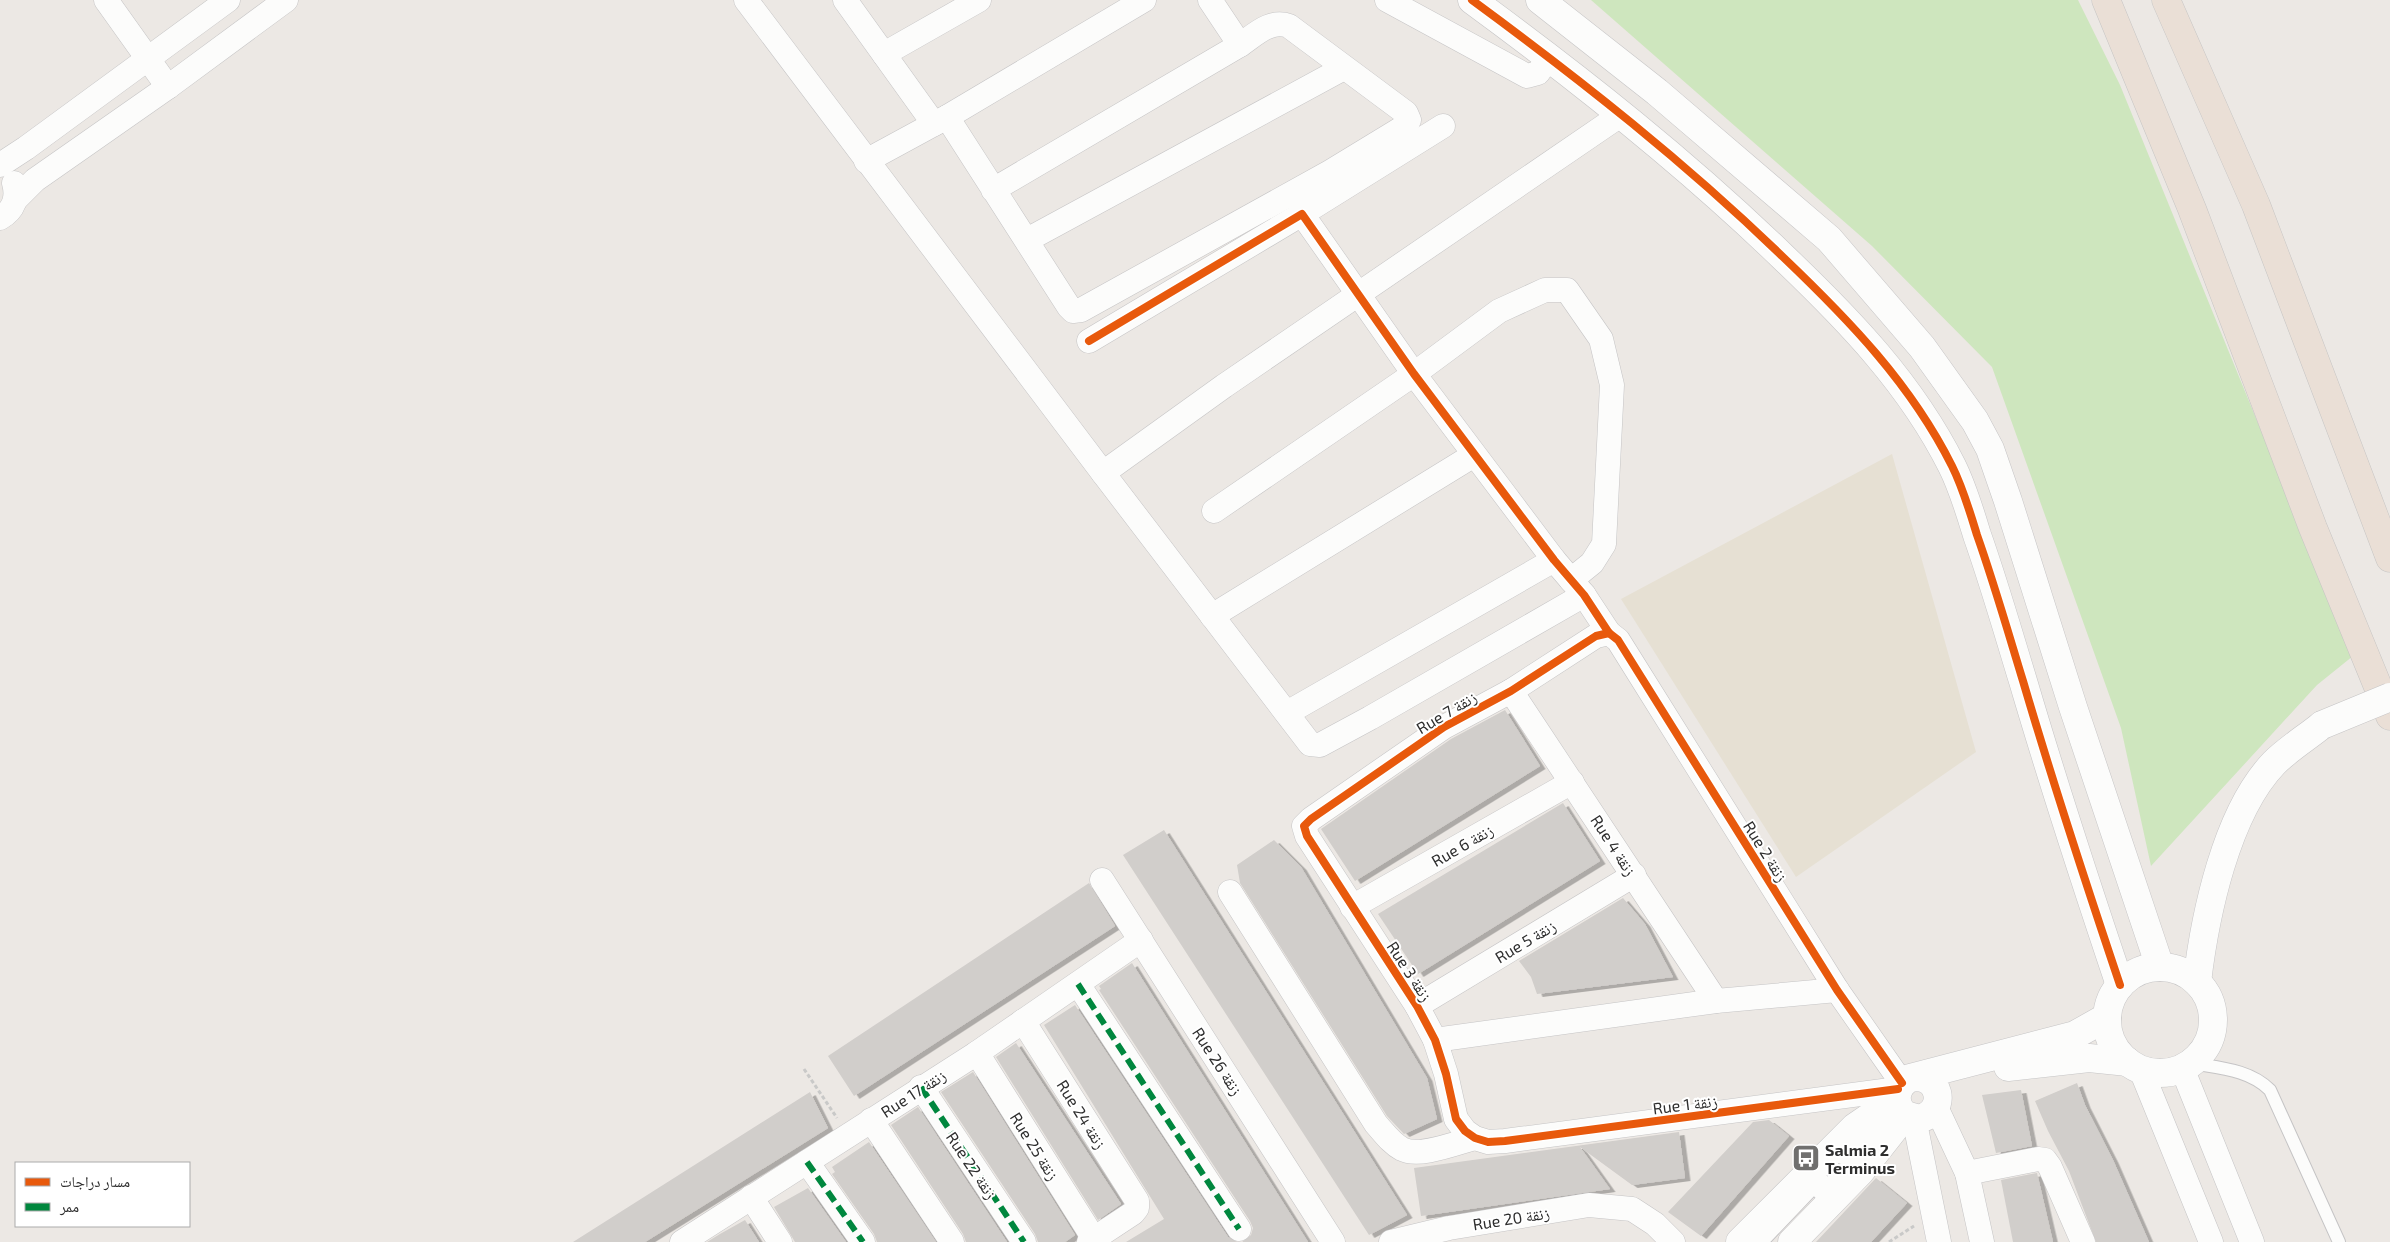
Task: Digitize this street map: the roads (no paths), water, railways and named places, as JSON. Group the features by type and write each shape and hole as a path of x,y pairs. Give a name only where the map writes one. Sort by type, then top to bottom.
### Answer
{"highway":[{"path":"2106,0 2192,208 2313,528 2390,716"},
{"path":"2166,0 2256,205 2390,558"}],"street":[{"path":"106,0 168,87"},
{"path":"0,165 18,154 228,0"},
{"path":"0,218 8,212 16,198 35,180 168,87 286,0"},
{"path":"746,0 866,161 1310,744 1320,744 1370,718 1578,588 1604,544 1612,385 1601,339 1567,290 1545,290 1499,311 1414,374 1214,511"},
{"path":"845,0 884,54 940,120 993,190 1068,307 1073,310 1081,310 1330,172 1406,126 1409,120 1406,113 1281,22 1272,24 1240,45 993,190"},
{"path":"884,54 979,0"},
{"path":"1210,0 1240,45"},
{"path":"1387,0 1526,76 1538,73 1550,57"},
{"path":"1472,0 1550,57 1679,161 1847,319 1893,374 1942,448 1965,499 1993,582 2039,735 2120,985"},
{"path":"1540,0 1657,92 1829,239 1916,340 1975,421 1990,449 2008,501 2073,707 2160,966"},
{"path":"866,161 940,120 1140,1"},
{"path":"1026,240 1344,68"},
{"path":"1103,473 1224,386 1622,114"},
{"path":"1089,341 1302,214 1443,126"},
{"path":"0,170 8,175 13,182 16,198"},
{"name":"Rue 2 زنقة","path":"1302,214 1414,374 1474,455 1554,560 1578,588 1609,634 1618,640 1837,990 1910,1100"},
{"path":"1212,616 1474,455"},
{"path":"1286,713 1554,560"},
{"name":"Rue 7 زنقة","path":"1304,826 1311,819 1444,727 1512,691 1596,636 1609,634"},
{"name":"Rue 4 زنقة","path":"1512,691 1716,1001"},
{"path":"2197,982 2202,940 2218,878 2246,805 2259,782 2275,763 2322,725 2390,697"},
{"name":"Rue 6 زنقة","path":"1352,907 1572,782"},
{"name":"Rue 3 زنقة","path":"1304,826 1306,836 1416,1006 1435,1040 1446,1074 1456,1119 1465,1131 1475,1138"},
{"name":"Rue 5 زنقة","path":"1416,1006 1634,876"},
{"name":"Rue 26 زنقة","path":"1102,880 1333,1242"},
{"path":"1230,892 1376,1124 1392,1142 1402,1149 1420,1152 1475,1138"},
{"name":"Rue 17 زنقة","path":"682,1242 976,1053 1141,940"},
{"path":"1740,1242 1855,1127 1910,1100 1972,1074 2027,1064 2089,1058 2135,1066 2162,1073 2187,1066 2204,1050 2211,1033 2213,1015 2208,997 2197,982 2186,974 2160,966 2145,968 2131,975 2120,985 2111,1000 2107,1017 2108,1034 2116,1050 2135,1066 2211,1242"},
{"path":"1078,984 1239,1229"},
{"path":"1435,1040 1716,1001 1837,990"},
{"path":"1792,1242 1860,1172 1910,1100 2075,1035 2107,1017"},
{"name":"Rue 24 زنقة","path":"1023,1021 1137,1201 1137,1208 1092,1240"},
{"name":"Rue 25 زنقة","path":"976,1053 1092,1240"},
{"path":"2187,1066 2252,1242"},
{"name":"Rue 22 زنقة","path":"921,1087 1024,1242"},
{"path":"1910,1100 1967,1173 1982,1242"},
{"path":"1910,1100 1939,1242"},
{"name":"Rue 1 زنقة","path":"1475,1138 1488,1142 1505,1141 1910,1100"},
{"path":"871,1120 952,1242"},
{"path":"1967,1173 2038,1159 2045,1160 2050,1167 2083,1242"},
{"path":"807,1162 863,1242"},
{"path":"751,1197 780,1242"},
{"name":"Rue 20 زنقة","path":"1391,1242 1449,1228 1589,1205 1632,1209 1650,1220 1673,1242"}],"lane":[{"path":"2187,1066 2246,1074 2255,1078 2270,1090 2339,1242"},
{"path":"1762,1242 1842,1158 1910,1100"},
{"path":"1772,1242 1910,1100"}],"place":[{"name":"Salmia 2 Terminus","path":"1806,1158"}]}
